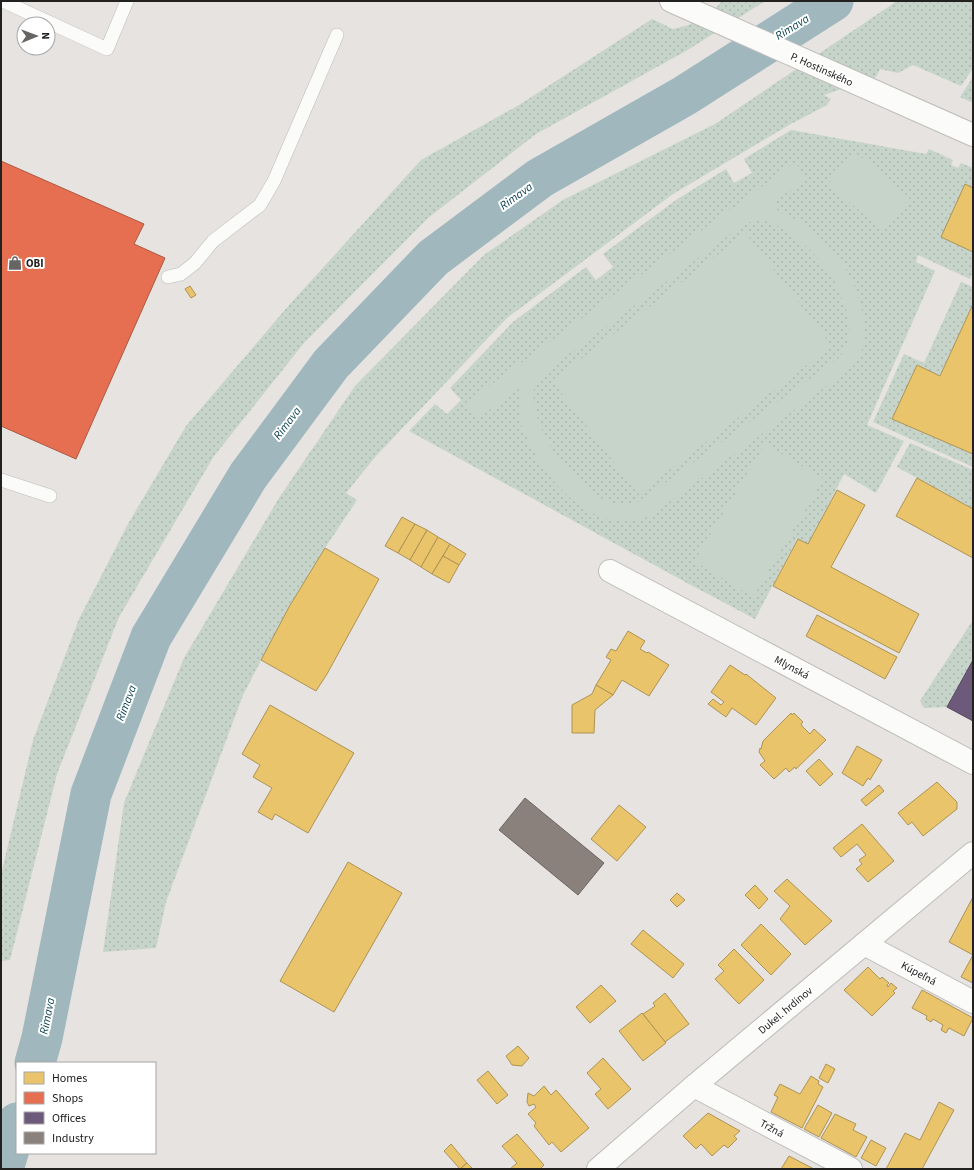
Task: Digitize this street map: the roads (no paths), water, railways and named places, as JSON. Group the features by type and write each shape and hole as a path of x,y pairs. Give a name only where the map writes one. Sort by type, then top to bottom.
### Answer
{"street":[{"name":"P. Hostinského","path":"679,5 973,135"},
{"name":"Mlynská","path":"610,571 973,763"},
{"name":"Dukel. hrdinov","path":"598,1169 694,1086 973,853"},
{"name":"Kúpeľná","path":"864,944 973,1002"},
{"name":"Tržná","path":"694,1086 851,1169"}],"lane":[{"path":"3,1 107,49 127,1"},
{"path":"168,277 181,274 195,263 213,241 260,205 277,174 338,34"},
{"path":"1,480 50,496"}],"waterway":[{"name":"Rimava","path":"35,1062 42,1038 91,794 151,637 248,476 331,364 433,258 540,178 684,96 833,1"},
{"name":"Rimava","path":"3,1169 16,1126"}],"place":[{"name":"OBI","path":"15,263"}]}
